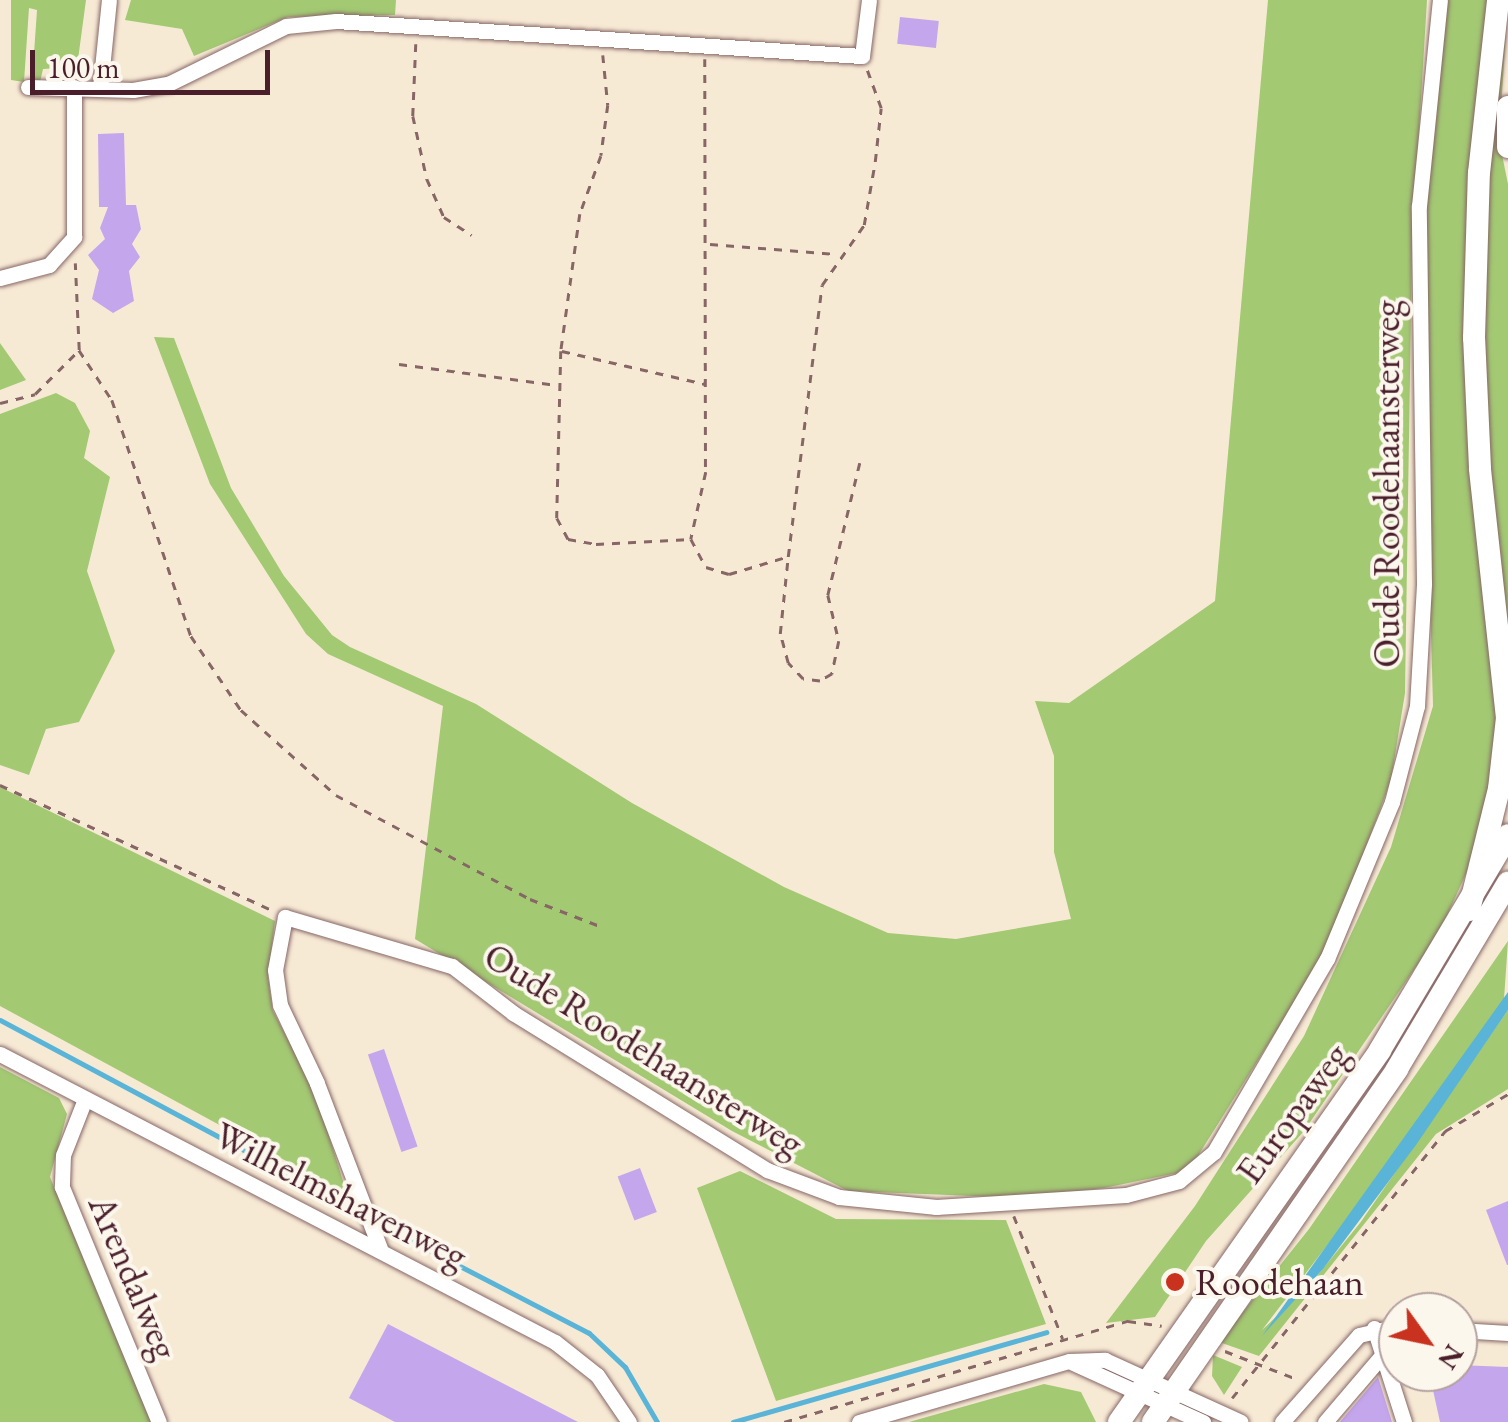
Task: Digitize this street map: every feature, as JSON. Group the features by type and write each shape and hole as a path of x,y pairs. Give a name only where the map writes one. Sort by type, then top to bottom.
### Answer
{"highway":[{"path":"1469,910 1499,790 1507,718 1480,468 1474,338 1478,173 1498,0"},
{"path":"1508,107 1508,147"},
{"name":"Europaweg","path":"1119,1422 1380,1050 1469,910 1508,835"},
{"name":"Europaweg","path":"1164,1405 1344,1148 1508,883"},
{"path":"1461,964 1508,906"}],"street":[{"path":"100,88 110,0"},
{"path":"28,86 100,88 168,84 286,26 336,21 862,56 869,0"},
{"name":"Oude Roodehaansterweg","path":"285,917 452,966 513,1013 790,1181 870,1202 1010,1205 1154,1190 1204,1164 1304,1006 1392,802 1414,720 1423,647 1419,206 1440,0"},
{"path":"0,278 49,266 74,237 74,88"},
{"path":"285,917 275,970 280,1005 317,1082 380,1251"},
{"name":"Wilhelmshavenweg","path":"0,1054 570,1352 608,1389 628,1422"},
{"name":"Arendalweg","path":"85,1098 63,1156 62,1188 160,1422"},
{"path":"1374,1328 1378,1340"},
{"path":"1282,1422 1358,1335 1378,1328"},
{"path":"1478,1331 1508,1333"},
{"path":"860,1422 1069,1361 1105,1360 1143,1385 1164,1405 1203,1422"},
{"path":"1325,1422 1378,1360"},
{"path":"1395,1392 1404,1422"},
{"path":"1164,1405 1222,1410 1241,1422"}],"path":[{"path":"416,27 413,116 427,179 444,217 472,234"},
{"path":"601,39 608,106 601,156 580,214 561,351 557,518 568,539 642,546 691,539"},
{"path":"706,46 710,244 706,472 691,539 706,567 728,574 788,557"},
{"path":"860,463 828,595 839,640 832,674 820,681 804,678 788,663 780,634 822,285 837,254 864,225 876,162 880,108 862,56"},
{"path":"74,237 79,350 112,400 191,636 241,710 336,795 530,899 600,926"},
{"path":"710,244 837,254"},
{"path":"0,403 35,394 79,350"},
{"path":"561,351 707,384"},
{"path":"399,364 558,385"},
{"path":"0,785 285,917"},
{"path":"1222,1410 1445,1131 1508,1094"},
{"path":"1010,1205 1064,1340"},
{"path":"784,1422 1134,1321 1179,1333"},
{"path":"1206,1343 1313,1389"}],"green space":[{"path":"11,0 86,0 77,67 43,69 40,82 32,82 37,10 29,8 24,82 11,80"},
{"path":"131,0 396,0 395,15 288,17 194,56 182,29 125,20"},
{"path":"1268,0 1427,0 1412,246 1405,693 1391,780 1328,949 1194,1162 1177,1173 1104,1188 1023,1198 848,1191 732,1131 415,939 443,706 328,654 306,634 210,484 154,337 174,338 231,488 284,576 332,635 350,647 476,704 632,803 784,887 888,933 956,939 1071,919 1054,852 1054,756 1035,701 1069,703 1215,601"},
{"path":"1446,0 1491,0 1474,145 1499,750 1470,865 1439,933 1304,1131 1206,1241 1155,1317 1106,1323 1195,1206 1304,1036 1391,847 1433,706 1422,309 1429,137"},
{"path":"1508,0 1499,140 1508,184 1508,641 1493,536 1481,252"},
{"path":"0,343 26,380 0,390"},
{"path":"56,393 75,403 90,431 84,458 110,477 87,571 115,651 79,722 46,729 29,775 0,765 0,414"},
{"path":"0,787 275,921 268,977 273,1011 315,1091 347,1194 0,1006"},
{"path":"1508,941 1504,999 1409,1139 1262,1330 1308,1287 1360,1223 1508,1010 1508,1089 1436,1134 1259,1356 1219,1342 1309,1229"},
{"path":"0,1067 59,1098 67,1114 50,1177 151,1422 0,1422"},
{"path":"740,1171 836,1219 1006,1220 1046,1324 776,1401 697,1188"},
{"path":"1213,1355 1242,1367 1224,1395 1212,1376"},
{"path":"1044,1384 1081,1392 1096,1422 909,1422"}],"water":[{"path":"1508,992 1508,1010 1416,1145 1323,1269 1262,1336"}],"building":[{"path":"900,17 939,21 936,48 897,44"},
{"path":"124,133 126,205 136,205 141,229 132,244 140,257 129,271 134,301 113,313 92,299 99,270 88,255 105,239 100,228 108,207 99,207 98,134"},
{"path":"384,1049 418,1146 401,1152 368,1055"},
{"path":"640,1168 657,1212 634,1220 618,1177"},
{"path":"1508,1201 1508,1265 1507,1265 1486,1210"},
{"path":"388,1324 578,1422 395,1422 349,1398"},
{"path":"1478,1366 1508,1367 1508,1422 1440,1422 1433,1392 1478,1392"},
{"path":"1378,1377 1378,1392 1383,1392 1392,1422 1340,1422"}],"waterway":[{"path":"0,1020 350,1207"},
{"path":"398,1234 589,1333 625,1367 657,1422"},
{"path":"733,1422 1046,1332"}],"place":[{"name":"Roodehaan","path":"1175,1282"}]}
